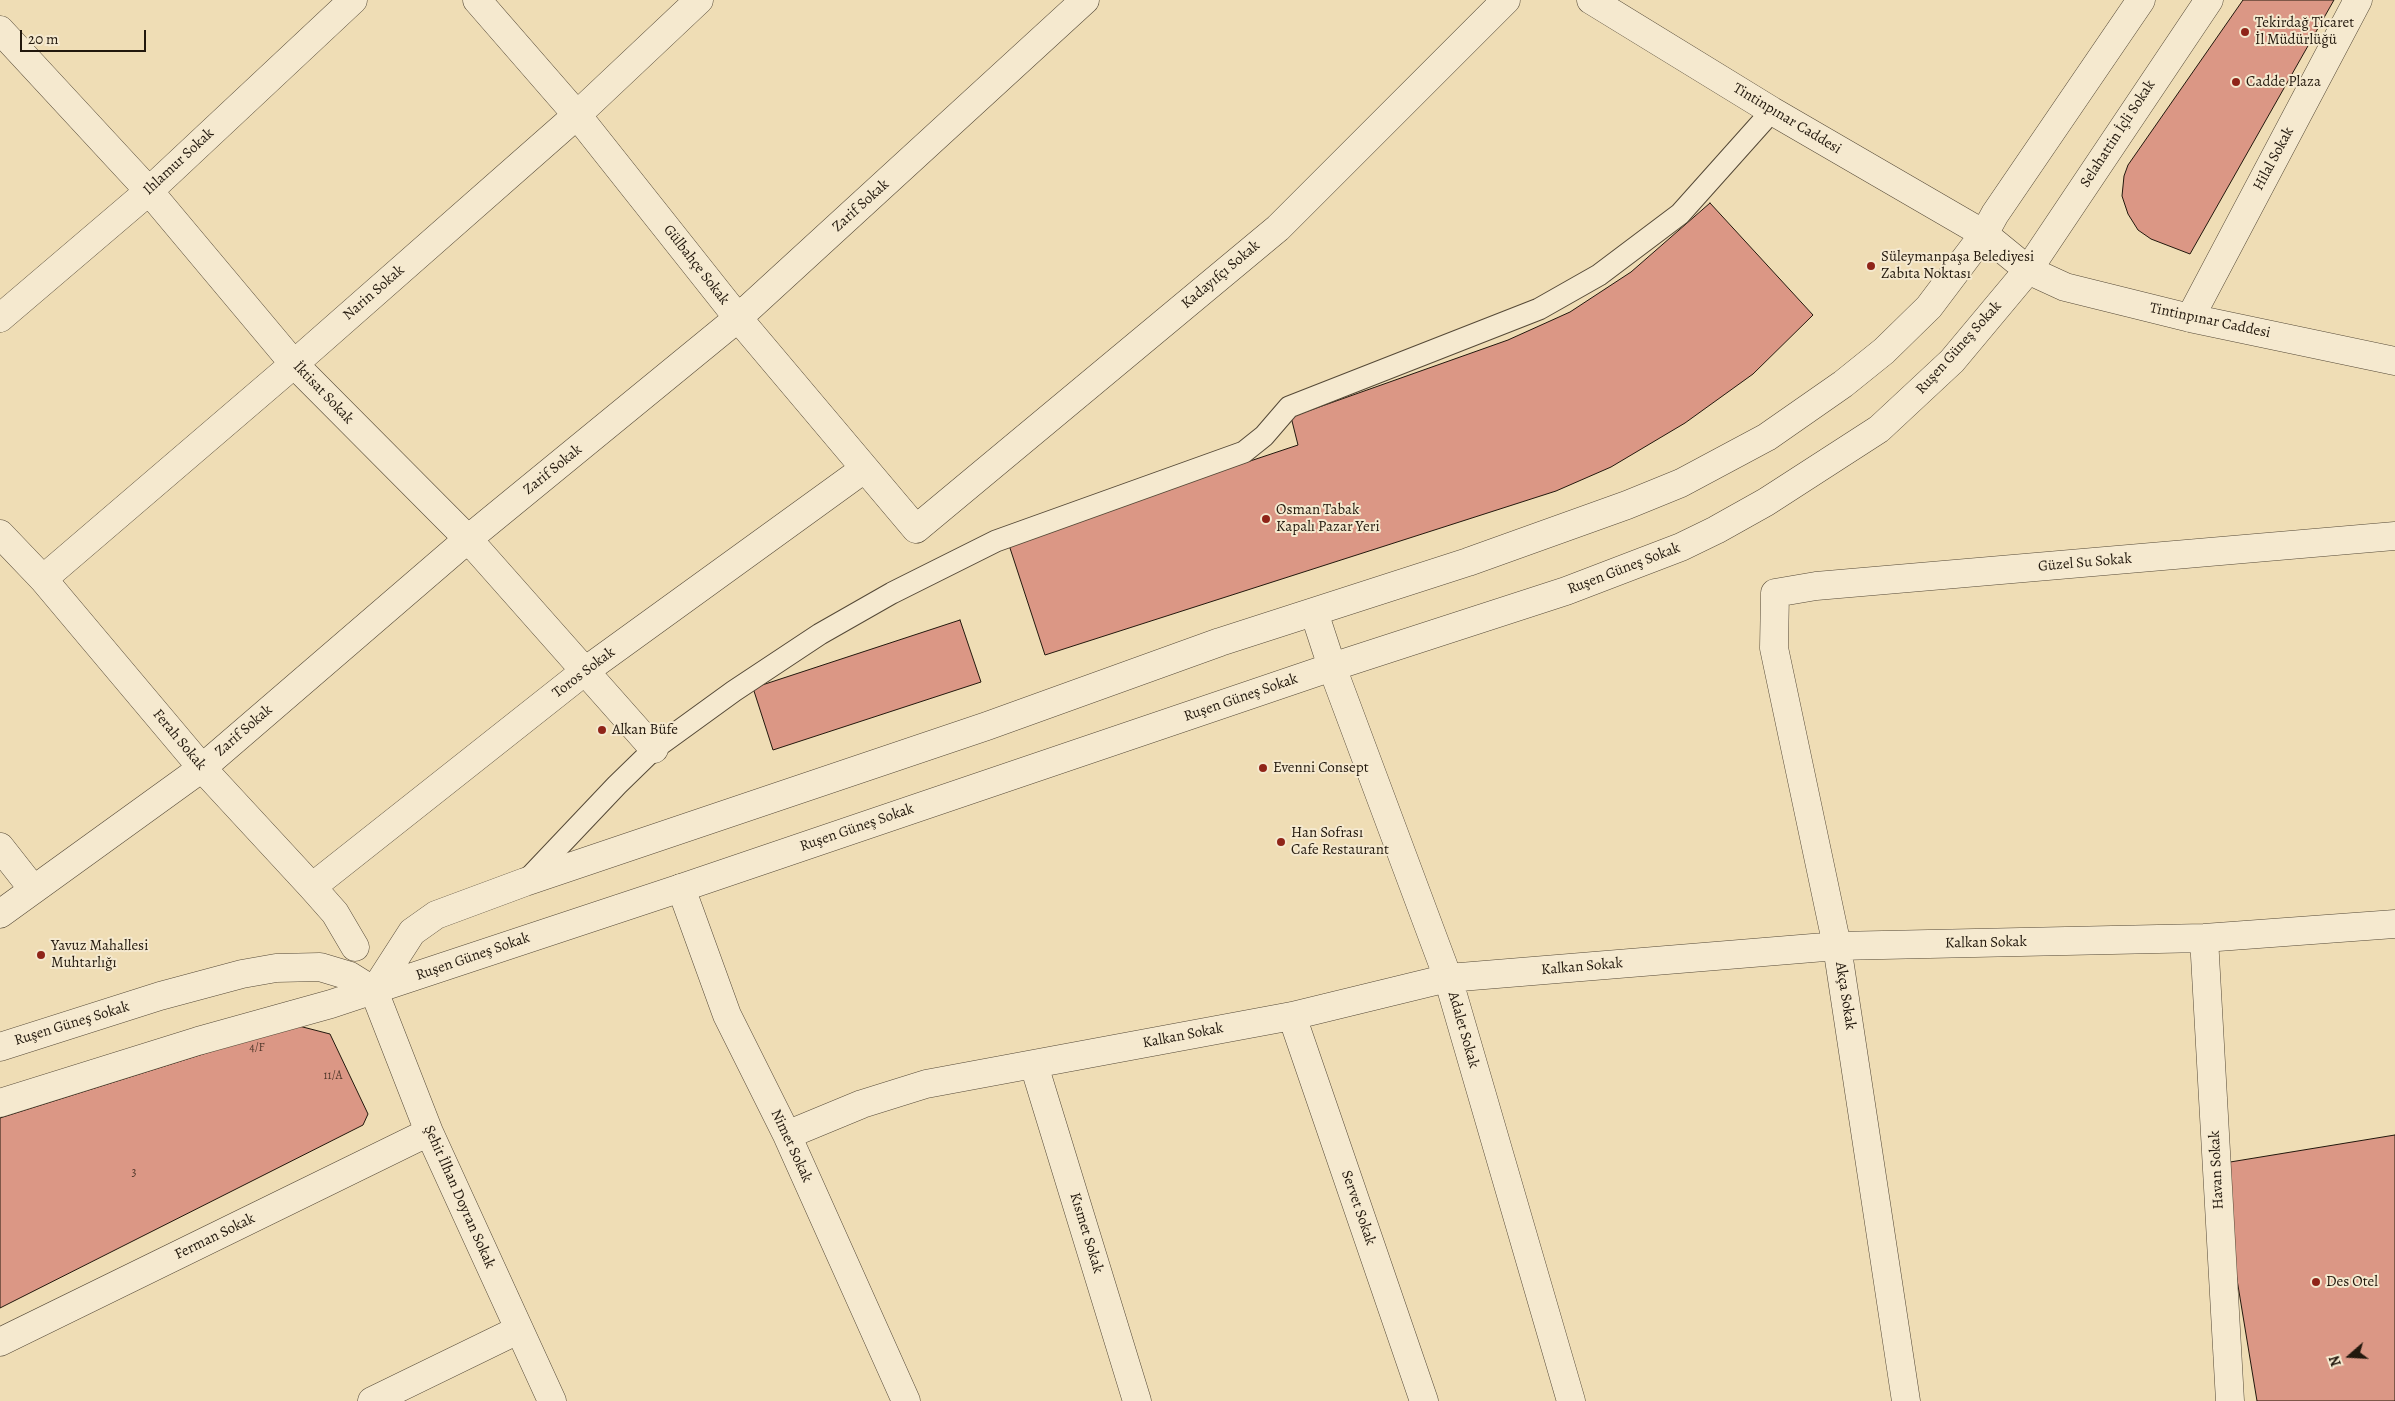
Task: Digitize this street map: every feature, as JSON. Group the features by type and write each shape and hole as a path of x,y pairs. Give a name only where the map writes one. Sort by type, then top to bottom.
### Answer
{"street":[{"name":"Ihlamur Sokak","path":"0,318 149,191 353,0"},
{"name":"Gülbahçe Sokak","path":"477,0 577,115 738,318 864,469 916,528"},
{"name":"Narin Sokak","path":"43,579 294,364 577,115 699,0"},
{"name":"Zarif Sokak","path":"0,914 33,888 202,768 468,539 738,318 1085,0"},
{"name":"Kadayıfçı Sokak","path":"916,528 1278,228 1506,0"},
{"name":"Tintinpınar Caddesi","path":"1591,0 1772,111 1984,234 2028,270 2065,287 2190,318 2395,361"},
{"path":"1984,234 2140,0"},
{"name":"Selahattin İçli Sokak","path":"2028,270 2165,62 2209,0"},
{"name":"Hilal Sokak","path":"2190,318 2358,0"},
{"name":"İktisat Sokak","path":"0,30 149,191 294,364 468,539 654,749"},
{"name":"Ruşen Güneş Sokak","path":"374,991 412,932 436,915 525,882 987,726 1220,642 1468,562 1627,505 1681,483 1723,462 1774,432 1843,384 1884,351 1929,307 1984,234"},
{"name":"Ruşen Güneş Sokak","path":"0,1102 198,1041 374,991 1332,667 1566,591 1681,548 1750,511 1812,473 1885,424 1952,361 2028,270"},
{"name":"Toros Sokak","path":"312,887 585,671 864,469"},
{"name":"Ferah Sokak","path":"0,534 43,579 202,768 335,913 355,948"},
{"name":"Güzel Su Sokak","path":"1775,593 1816,586 2395,536"},
{"name":"Akça Sokak","path":"1775,593 1774,648 1837,946 1906,1401"},
{"name":"Adalet Sokak","path":"1314,612 1332,667 1448,978 1572,1401"},
{"path":"0,847 33,888"},
{"name":"Nimet Sokak","path":"681,888 727,1015 787,1135 906,1401"},
{"name":"Kalkan Sokak","path":"787,1135 862,1104 926,1084 1292,1016 1448,978 1837,946 2204,938 2395,924"},
{"name":"Havan Sokak","path":"2204,938 2230,1401"},
{"name":"Ruşen Güneş Sokak","path":"0,1046 160,996 242,974 276,968 320,967 350,976 374,991"},
{"name":"Şehit İlhan Doyran Sokak","path":"374,991 429,1132 552,1401"},
{"name":"Servet Sokak","path":"1292,1016 1424,1401"},
{"name":"Kısmet Sokak","path":"1034,1065 1137,1401"},
{"name":"Ferman Sokak","path":"0,1342 429,1132"},
{"path":"372,1401 518,1330"}],"lane":[{"path":"525,882 654,749 734,691 820,634 996,541 1244,452 1264,436 1289,408 1539,309 1599,275 1680,214 1772,111"}],"building":[{"name":"Cadde Plaza","path":"2243,0 2334,0 2190,254 2151,239 2138,230 2128,214 2122,196 2124,176 2128,165"},
{"path":"1710,203 1813,315 1753,374 1685,423 1611,467 1556,491 1045,655 1008,542 1298,445 1291,417 1508,340 1570,312 1631,272"},
{"path":"960,620 981,682 773,750 753,688"},
{"path":"295,1025 330,1034 368,1114 363,1125 0,1308 0,1118"},
{"name":"Des Otel","path":"2395,1135 2395,1401 2257,1401 2218,1164"}],"place":[{"name":"Tekirdağ Ticaret İl Müdürlüğü","path":"2245,32"},
{"name":"Cadde Plaza","path":"2236,82"},
{"name":"Süleymanpaşa Belediyesi Zabıta Noktası","path":"1871,266"},
{"name":"Osman Tabak Kapalı Pazar Yeri","path":"1266,519"},
{"name":"Alkan Büfe","path":"602,730"},
{"name":"Evenni Consept","path":"1263,768"},
{"name":"Han Sofrası Cafe Restaurant","path":"1281,842"},
{"name":"Yavuz Mahallesi Muhtarlığı","path":"41,955"},
{"name":"Des Otel","path":"2316,1282"}]}
